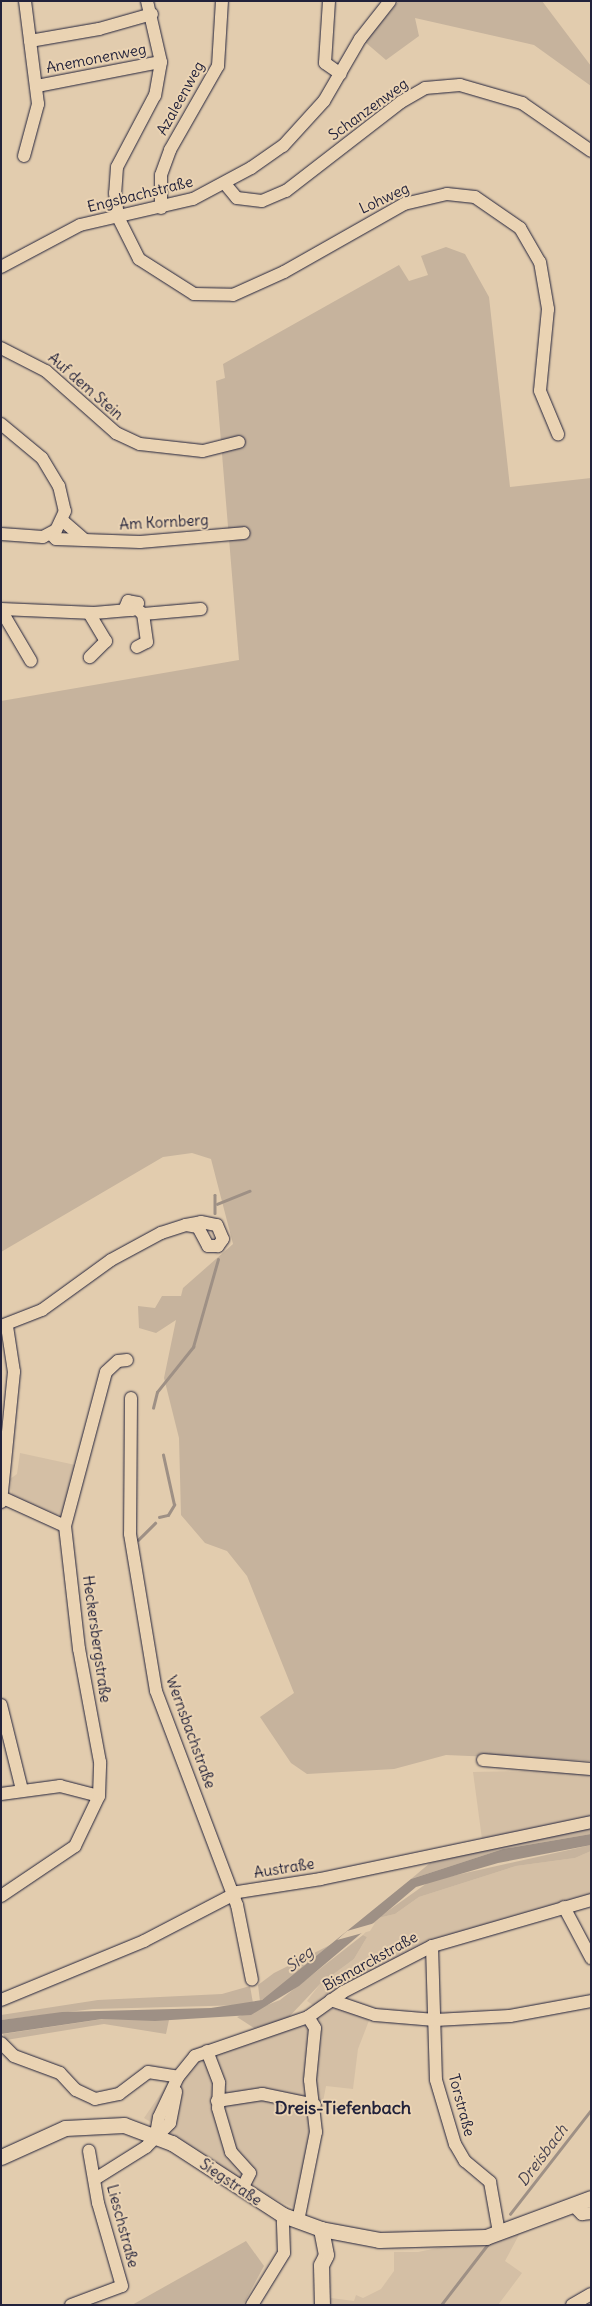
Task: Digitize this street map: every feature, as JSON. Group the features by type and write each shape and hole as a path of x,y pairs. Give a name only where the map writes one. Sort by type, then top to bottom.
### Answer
{"main road":[{"name":"Siegstraße","path":"1,2157 66,2128 85,2124 124,2125 156,2134 283,2215 298,2222 353,2236 420,2241 505,2232 591,2198"},
{"name":"Siegstraße","path":"468,2236 557,2211"},
{"path":"321,2229 323,2260 322,2305"},
{"path":"323,2260 353,2236"}],"street":[{"path":"24,156 35,121 36,86 25,1"},
{"path":"118,217 117,166 155,95 161,62 148,1"},
{"name":"Azaleenweg","path":"161,208 161,175 170,150 218,66 222,1"},
{"path":"329,1 326,63 341,74"},
{"name":"Engsbachstraße","path":"1,267 73,228 161,208 226,185 283,146 324,100 360,39 390,1"},
{"path":"30,40 99,29 152,14"},
{"name":"Anemonenweg","path":"36,86 161,62"},
{"name":"Schanzenweg","path":"226,185 237,198 270,198 286,190 401,102 425,88 460,85 522,103 591,151"},
{"name":"Lohweg","path":"118,217 139,259 169,280 194,294 233,295 284,272 404,204 447,194 475,197 520,228 540,262 548,309 540,391 558,434"},
{"name":"Auf dem Stein","path":"1,348 46,371 116,433 140,444 204,451 239,442"},
{"path":"1,424 33,449 50,470 64,498 63,521 51,534"},
{"path":"63,521 85,540"},
{"name":"Am Kornberg","path":"1,534 51,534 56,539 140,542 244,533"},
{"path":"1,610 89,613 201,609"},
{"path":"1,610 32,661"},
{"path":"135,610 147,642 137,647"},
{"path":"89,613 106,641 90,657"},
{"path":"1,1502 14,1372 4,1326 42,1310 132,1246 186,1224"},
{"name":"Heckersbergstraße","path":"1,1896 75,1846 99,1796 100,1762 79,1649 65,1526 106,1372 118,1361 128,1360"},
{"name":"Wernsbachstraße","path":"131,1398 130,1534 156,1691 232,1895 251,1960 252,1980"},
{"path":"1,1497 65,1526"},
{"path":"1,1705 22,1790"},
{"path":"483,1760 591,1769"},
{"path":"1,1794 60,1786 99,1796"},
{"name":"Austraße","path":"1,2000 144,1941 232,1895 591,1822"},
{"name":"Bismarckstraße","path":"156,2134 170,2123 178,2077 195,2056 308,2017 331,2000 432,1946 591,1900"},
{"path":"564,1907 591,1958"},
{"name":"Torstraße","path":"432,1946 436,2080 455,2144 465,2161 490,2182 498,2228"},
{"path":"331,2000 375,2015 435,2020 510,2016 591,2001"},
{"path":"298,2222 316,2132 315,2105 310,2080 314,2028 308,2017"},
{"path":"1,2043 14,2056 60,2073 76,2090 95,2099 119,2094 148,2072 178,2077"},
{"path":"207,2051 219,2083 217,2101 231,2152 250,2173 242,2189"},
{"path":"217,2101 262,2094 315,2105"},
{"name":"Lieschstraße","path":"95,2179 146,2147 156,2134"},
{"name":"Lieschstraße","path":"71,2305 122,2286 89,2151"},
{"path":"573,2205 582,2214 591,2213"},
{"path":"252,2305 284,2253 283,2215"},
{"path":"572,2305 591,2294"}],"shaded area":[{"path":"399,1 542,1 591,66 591,86 534,45 415,18 419,36 386,60 365,42"},
{"path":"446,247 465,254 489,297 510,487 591,478 591,1761 446,1755 394,1769 307,1774 291,1763 260,1717 294,1693 247,1576 227,1551 205,1543 181,1515 179,1438 164,1378 176,1320 156,1333 139,1328 138,1306 155,1308 162,1296 181,1296 183,1288 233,1244 211,1159 192,1153 163,1157 1,1252 1,701 239,660 216,381 225,378 223,364 399,265 409,281 428,275 421,256"},
{"path":"20,1453 80,1466 64,1517 12,1497 10,1479 17,1474"},
{"path":"591,1770 591,1819 482,1839 473,1772"},
{"path":"591,1826 591,1834 503,1849 411,1879 430,1863"},
{"path":"591,1834 591,1845 498,1863 416,1887 299,1986 251,2015 155,2021 102,2019 1,2034 1,2020 62,2012 211,2008 262,2000 411,1879 503,1849"},
{"path":"591,1845 591,1851 575,1858 516,1866 419,1897 395,1914 378,1918 430,1881"},
{"path":"591,1851 591,1896 411,1953 316,2007 307,2001 320,1984 354,1959 367,1937 363,1935 378,1918 395,1914 419,1897 516,1866 575,1858"},
{"path":"363,1935 367,1937 354,1959 320,1984 287,2019 254,2028 237,2017 280,2000"},
{"path":"342,1939 280,1989 260,2001 258,1985 274,1973"},
{"path":"250,1986 253,2003 247,2005 93,2009 1,2020 1,2015 98,2000 222,1994"},
{"path":"336,2008 370,2018 358,2049 353,2089 326,2086 302,2212 269,2196 144,2118 191,2049"},
{"path":"103,2019 169,2020 166,2034 104,2024 6,2040 3,2034"},
{"path":"521,2231 505,2261 522,2273 498,2305 329,2305 331,2298 354,2301 356,2295 363,2298 381,2289 394,2271 394,2252 418,2252"},
{"path":"246,2241 264,2266 243,2305 132,2305"}],"pier":[{"path":"375,1923 370,1931 337,1940 347,1931"}],"waterway":[{"path":"217,1204 250,1191"},
{"path":"215,1195 215,1213"},
{"path":"153,1408 157,1392 193,1347 218,1259"},
{"path":"159,1517 168,1515 174,1505 163,1455"},
{"path":"138,1540 155,1523"},
{"name":"Dreisbach","path":"510,2214 591,2110"},
{"name":"Dreisbach","path":"441,2305 488,2244"}],"district":[{"name":"Dreis-Tiefenbach","path":"343,2108"}],"water label":[{"name":"Sieg","path":"299,1959"}]}
